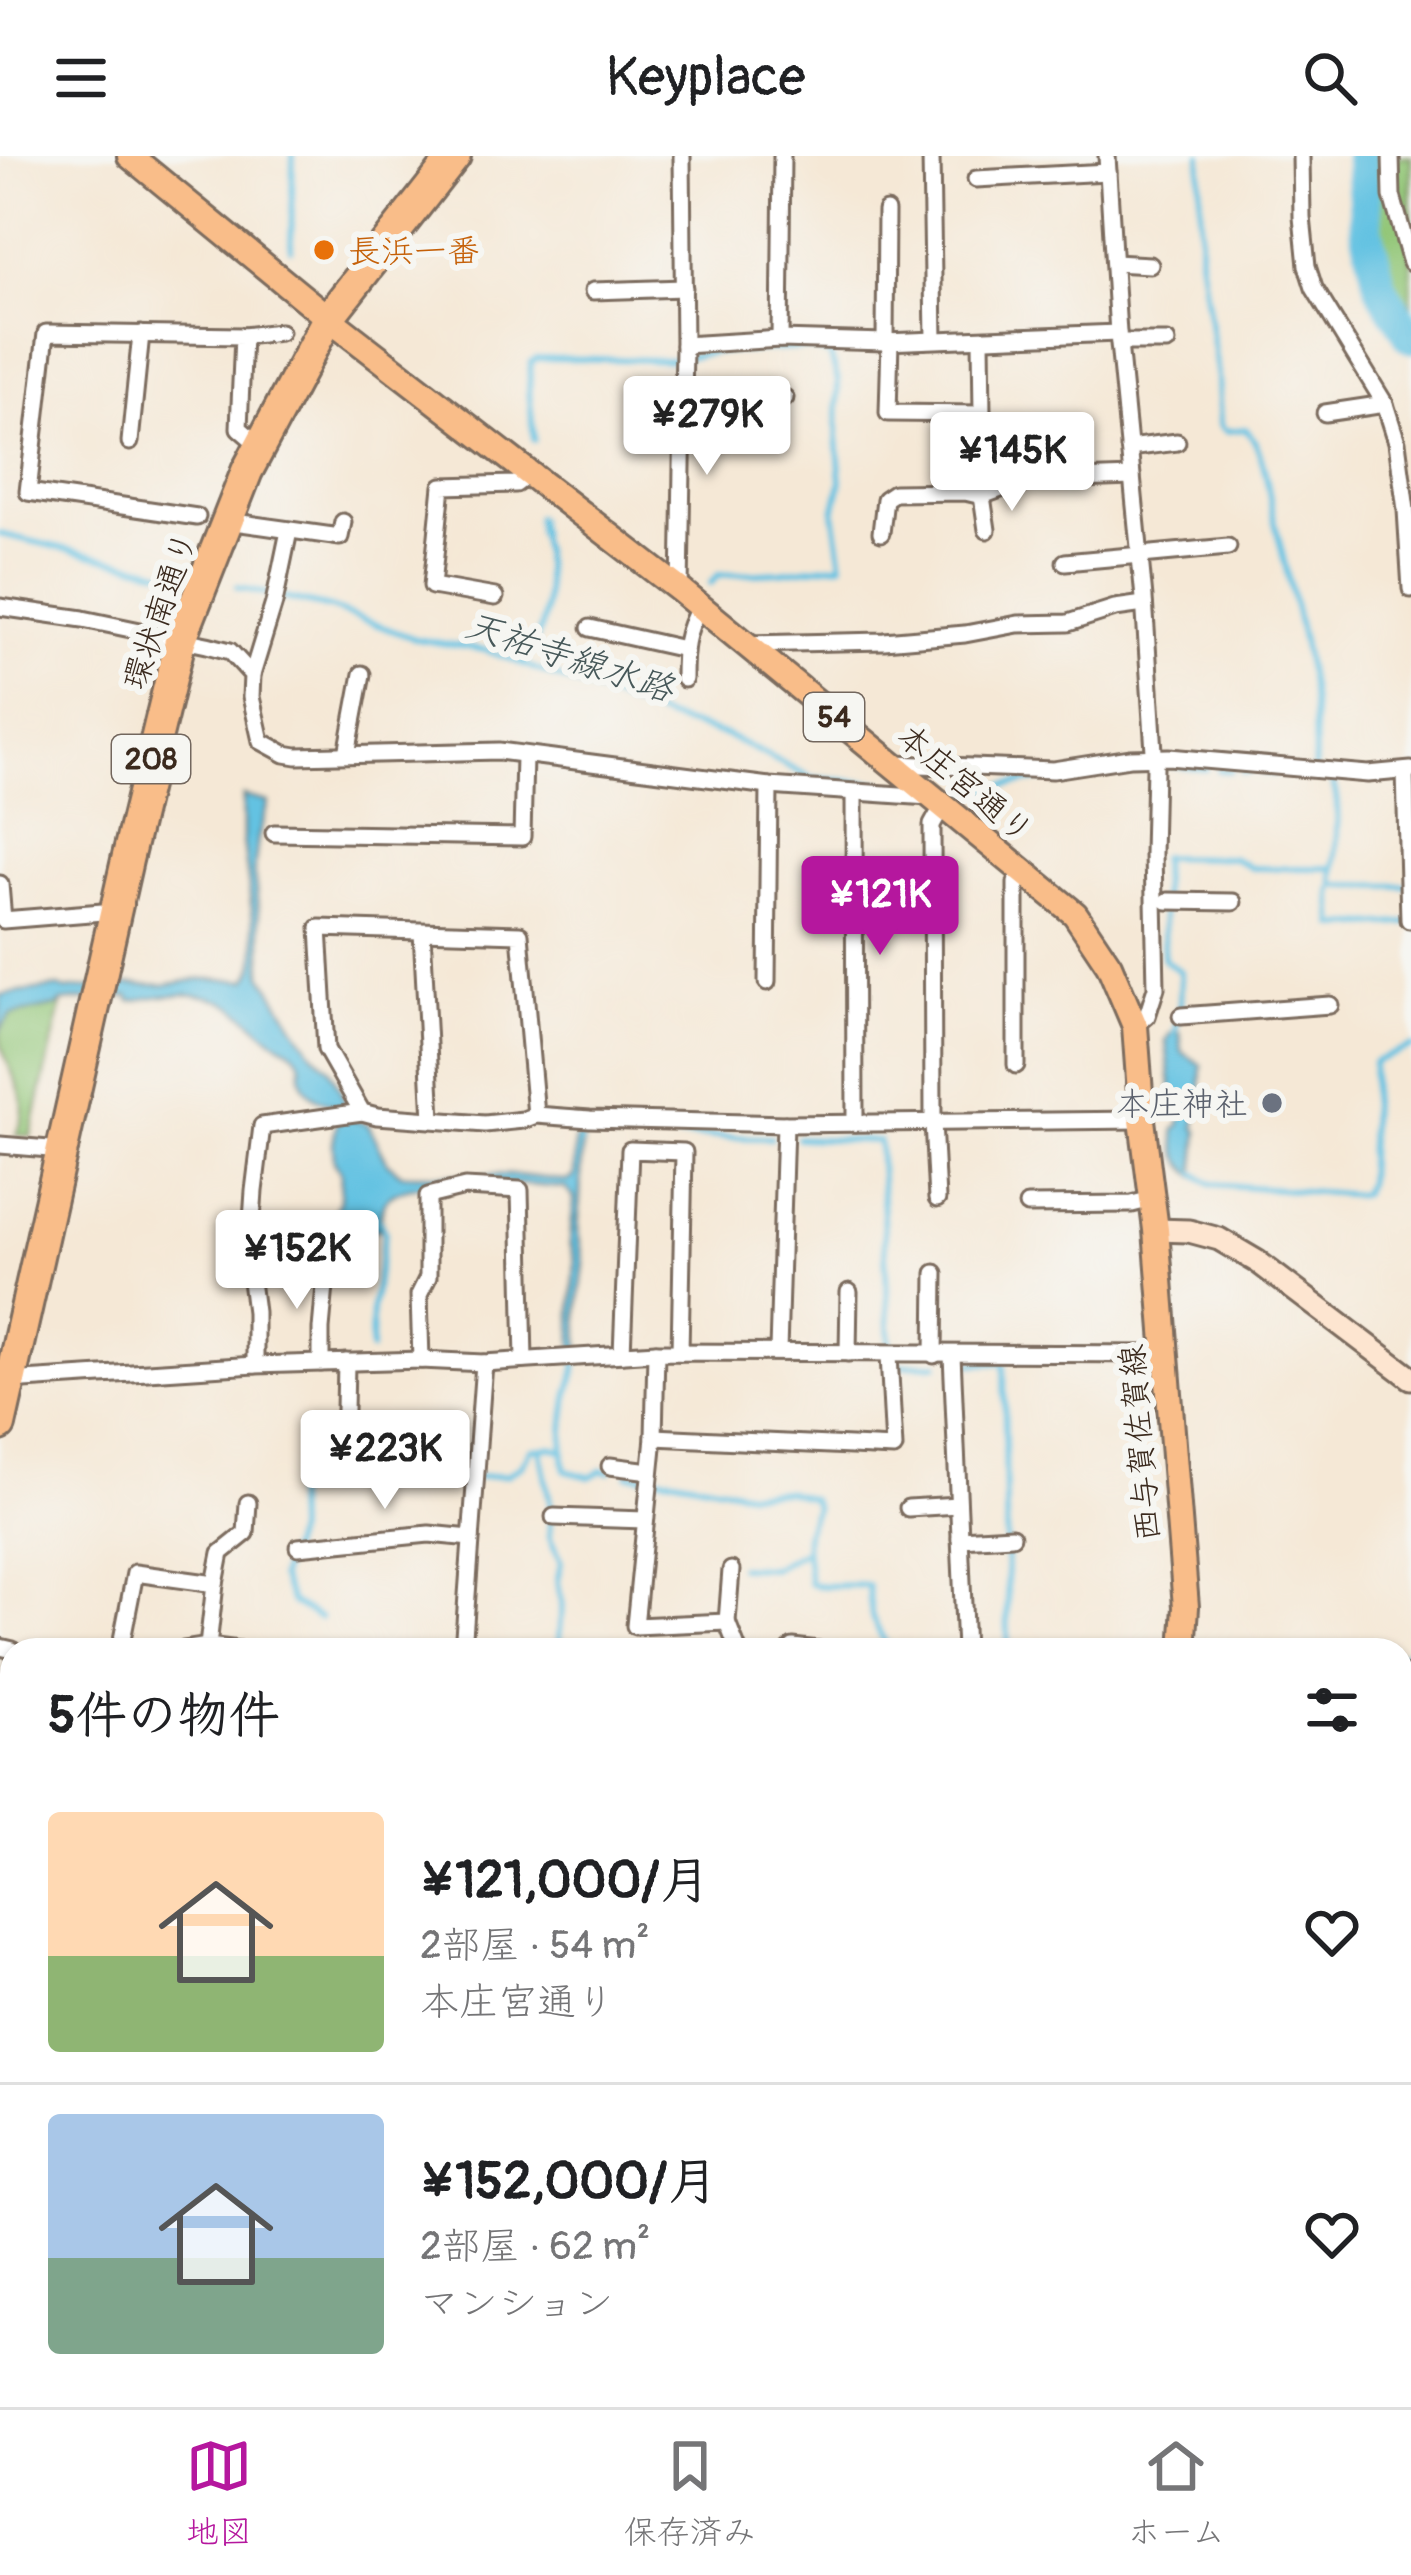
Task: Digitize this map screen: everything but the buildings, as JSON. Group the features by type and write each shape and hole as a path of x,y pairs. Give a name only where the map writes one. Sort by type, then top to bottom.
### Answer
{"highway":[{"name":"環状南通り","path":"0,1424 5,1381 115,911 212,519 247,471 328,318 455,156"}],"main road":[{"name":"54","path":"130,156 328,318"},
{"name":"本庄宮通り","path":"328,318 680,590 1075,914 1109,965 1135,1026 1156,1230"},
{"name":"西与賀佐賀線","path":"1156,1230 1186,1607 1184,1638"}],"street":[{"path":"680,590 682,156"},
{"path":"780,339 782,156"},
{"path":"931,156 934,339"},
{"path":"1301,156 1302,217 1314,288 1384,404 1397,442 1411,589"},
{"path":"1391,156 1392,196 1411,263"},
{"path":"976,179 1107,164 1154,757 1156,988 1147,1016 1135,1026"},
{"path":"886,211 888,413 982,414 981,340"},
{"path":"1114,263 1150,265"},
{"path":"593,291 683,288"},
{"path":"280,332 243,336 46,333 28,492 340,537 343,522"},
{"path":"130,442 141,334"},
{"path":"243,336 239,428 260,446"},
{"path":"683,355 780,339 1119,338 1167,342"},
{"path":"633,405 682,407 785,398"},
{"path":"1325,413 1384,404"},
{"path":"1129,448 1177,442"},
{"path":"495,597 432,586 442,486 516,484 529,474"},
{"path":"881,533 885,499 894,493 982,496 1023,482 1132,477"},
{"path":"982,496 987,530"},
{"path":"289,531 252,675 251,697 261,741 285,754 499,752 935,802 933,1122 937,1199"},
{"path":"1065,562 1228,547"},
{"path":"743,644 965,634 1018,624 1068,623 1144,604"},
{"path":"0,607 82,619 230,651 252,675"},
{"path":"684,679 689,624 700,607"},
{"path":"590,628 684,649"},
{"path":"347,754 362,674"},
{"path":"274,833 522,837 524,756"},
{"path":"893,764 1053,770 1154,757 1368,775 1408,770 1409,920"},
{"path":"767,982 770,786"},
{"path":"854,793 855,1123"},
{"path":"1016,1065 1016,884 1020,870"},
{"path":"0,884 3,920 115,911"},
{"path":"1167,901 1233,902"},
{"path":"350,1113 334,1059 326,1049 320,928 520,934 536,1115"},
{"path":"422,932 433,1119"},
{"path":"1181,1016 1330,1005"},
{"path":"255,1365 250,1265 262,1126 350,1113 485,1124 536,1115 785,1124 1142,1120"},
{"path":"778,1351 785,1124"},
{"path":"0,1144 62,1150"},
{"path":"622,1354 630,1150 684,1152 680,1352"},
{"path":"421,1360 419,1294 428,1277 428,1196 465,1187 520,1190 524,1360"},
{"path":"1027,1205 1132,1204 1152,1199"},
{"path":"1156,1230 1189,1231 1219,1239 1258,1262 1411,1378"},
{"path":"321,1363 327,1264"},
{"path":"934,1355 935,1273"},
{"path":"848,1353 849,1292"},
{"path":"5,1381 255,1365 484,1363 656,1352 1166,1354"},
{"path":"656,1352 654,1437 635,1626 727,1622"},
{"path":"654,1437 894,1448 890,1355"},
{"path":"952,1355 964,1638"},
{"path":"344,1458 346,1362"},
{"path":"464,1638 484,1363"},
{"path":"610,1466 650,1476"},
{"path":"209,1638 221,1553 246,1534 248,1503"},
{"path":"908,1508 958,1505"},
{"path":"554,1516 645,1520"},
{"path":"298,1547 429,1534 471,1538"},
{"path":"960,1539 1008,1536"},
{"path":"731,1570 727,1622 733,1638"},
{"path":"122,1638 135,1573 214,1584"}],"green space":[{"path":"1369,156 1411,156 1411,319 1387,282 1367,170"},
{"path":"62,1002 31,1136 16,1135 22,1121 21,1094 0,1032 10,1015"}],"water":[{"path":"243,796 268,802 254,871 262,974 294,1026 329,1068 350,1119 368,1124 388,1163 401,1174 516,1175 568,1181 574,1176 575,1139 583,1137 578,1233 584,1263 578,1314 580,1351 573,1351 575,1261 570,1242 574,1198 565,1188 469,1182 417,1186 385,1201 378,1230 330,1233 327,1230 340,1200 341,1172 334,1161 333,1143 337,1122 343,1118 338,1106 312,1095 304,1086 295,1053 234,1007 210,997 183,995 62,1002 10,1015 0,1030 0,995 59,987 247,980 254,967 256,944 243,840"},
{"path":"1180,1033 1182,1052 1202,1065 1195,1176 1181,1161 1176,1143 1175,1129 1182,1114 1174,1109 1166,1041 1170,1034"}],"waterway":[{"path":"291,249 293,156"},
{"path":"1201,156 1200,257 1220,425 1226,431 1246,429 1262,459 1309,679 1314,777"},
{"path":"1361,156 1367,231 1381,288 1411,337"},
{"path":"534,440 529,390 531,362 537,358 670,360 713,352 806,348 830,354 838,381 841,482 834,512 842,564 718,575 711,583"},
{"path":"523,663 545,610 537,517"},
{"name":"天祐寺線水路","path":"0,534 166,572"},
{"name":"天祐寺線水路","path":"237,587 330,608 416,639 485,650 727,736 812,778 881,784"},
{"name":"天祐寺線水路","path":"1168,765 1206,769"},
{"name":"天祐寺線水路","path":"1219,770 1231,771"},
{"name":"天祐寺線水路","path":"1074,775 1093,771"},
{"name":"天祐寺線水路","path":"1243,772 1250,772"},
{"name":"天祐寺線水路","path":"1262,773 1276,774"},
{"name":"天祐寺線水路","path":"968,791 1060,777"},
{"name":"天祐寺線水路","path":"1331,780 1337,814 1336,885 1407,886"},
{"path":"1175,1033 1181,972 1164,960 1161,857 1233,858 1251,868 1334,868"},
{"path":"1336,885 1332,890 1335,926 1407,923"},
{"path":"1196,1174 1212,1184 1359,1195 1367,1181 1373,1062 1411,1047"},
{"path":"580,1143 587,1130 771,1138"},
{"path":"798,1138 879,1141 890,1346"},
{"path":"371,1350 372,1307 385,1233 378,1219"},
{"path":"577,1359 564,1426 566,1471 590,1477 609,1472"},
{"path":"966,1364 1004,1363 1008,1638"},
{"path":"902,1365 937,1364"},
{"path":"320,1618 292,1603 280,1577 295,1532 294,1488 308,1475 379,1476 403,1467 468,1478 507,1475 522,1465 531,1449 561,1450"},
{"path":"540,1449 551,1507 549,1536 561,1563 559,1638"},
{"path":"628,1475 675,1478 748,1492 786,1491 812,1499 816,1507 805,1545 809,1583 868,1586 872,1618 883,1638"},
{"path":"739,1567 773,1568 803,1552"}],"place":[{"name":"長浜一番","path":"324,250"},
{"name":"本庄神社","path":"1272,1103"}]}
